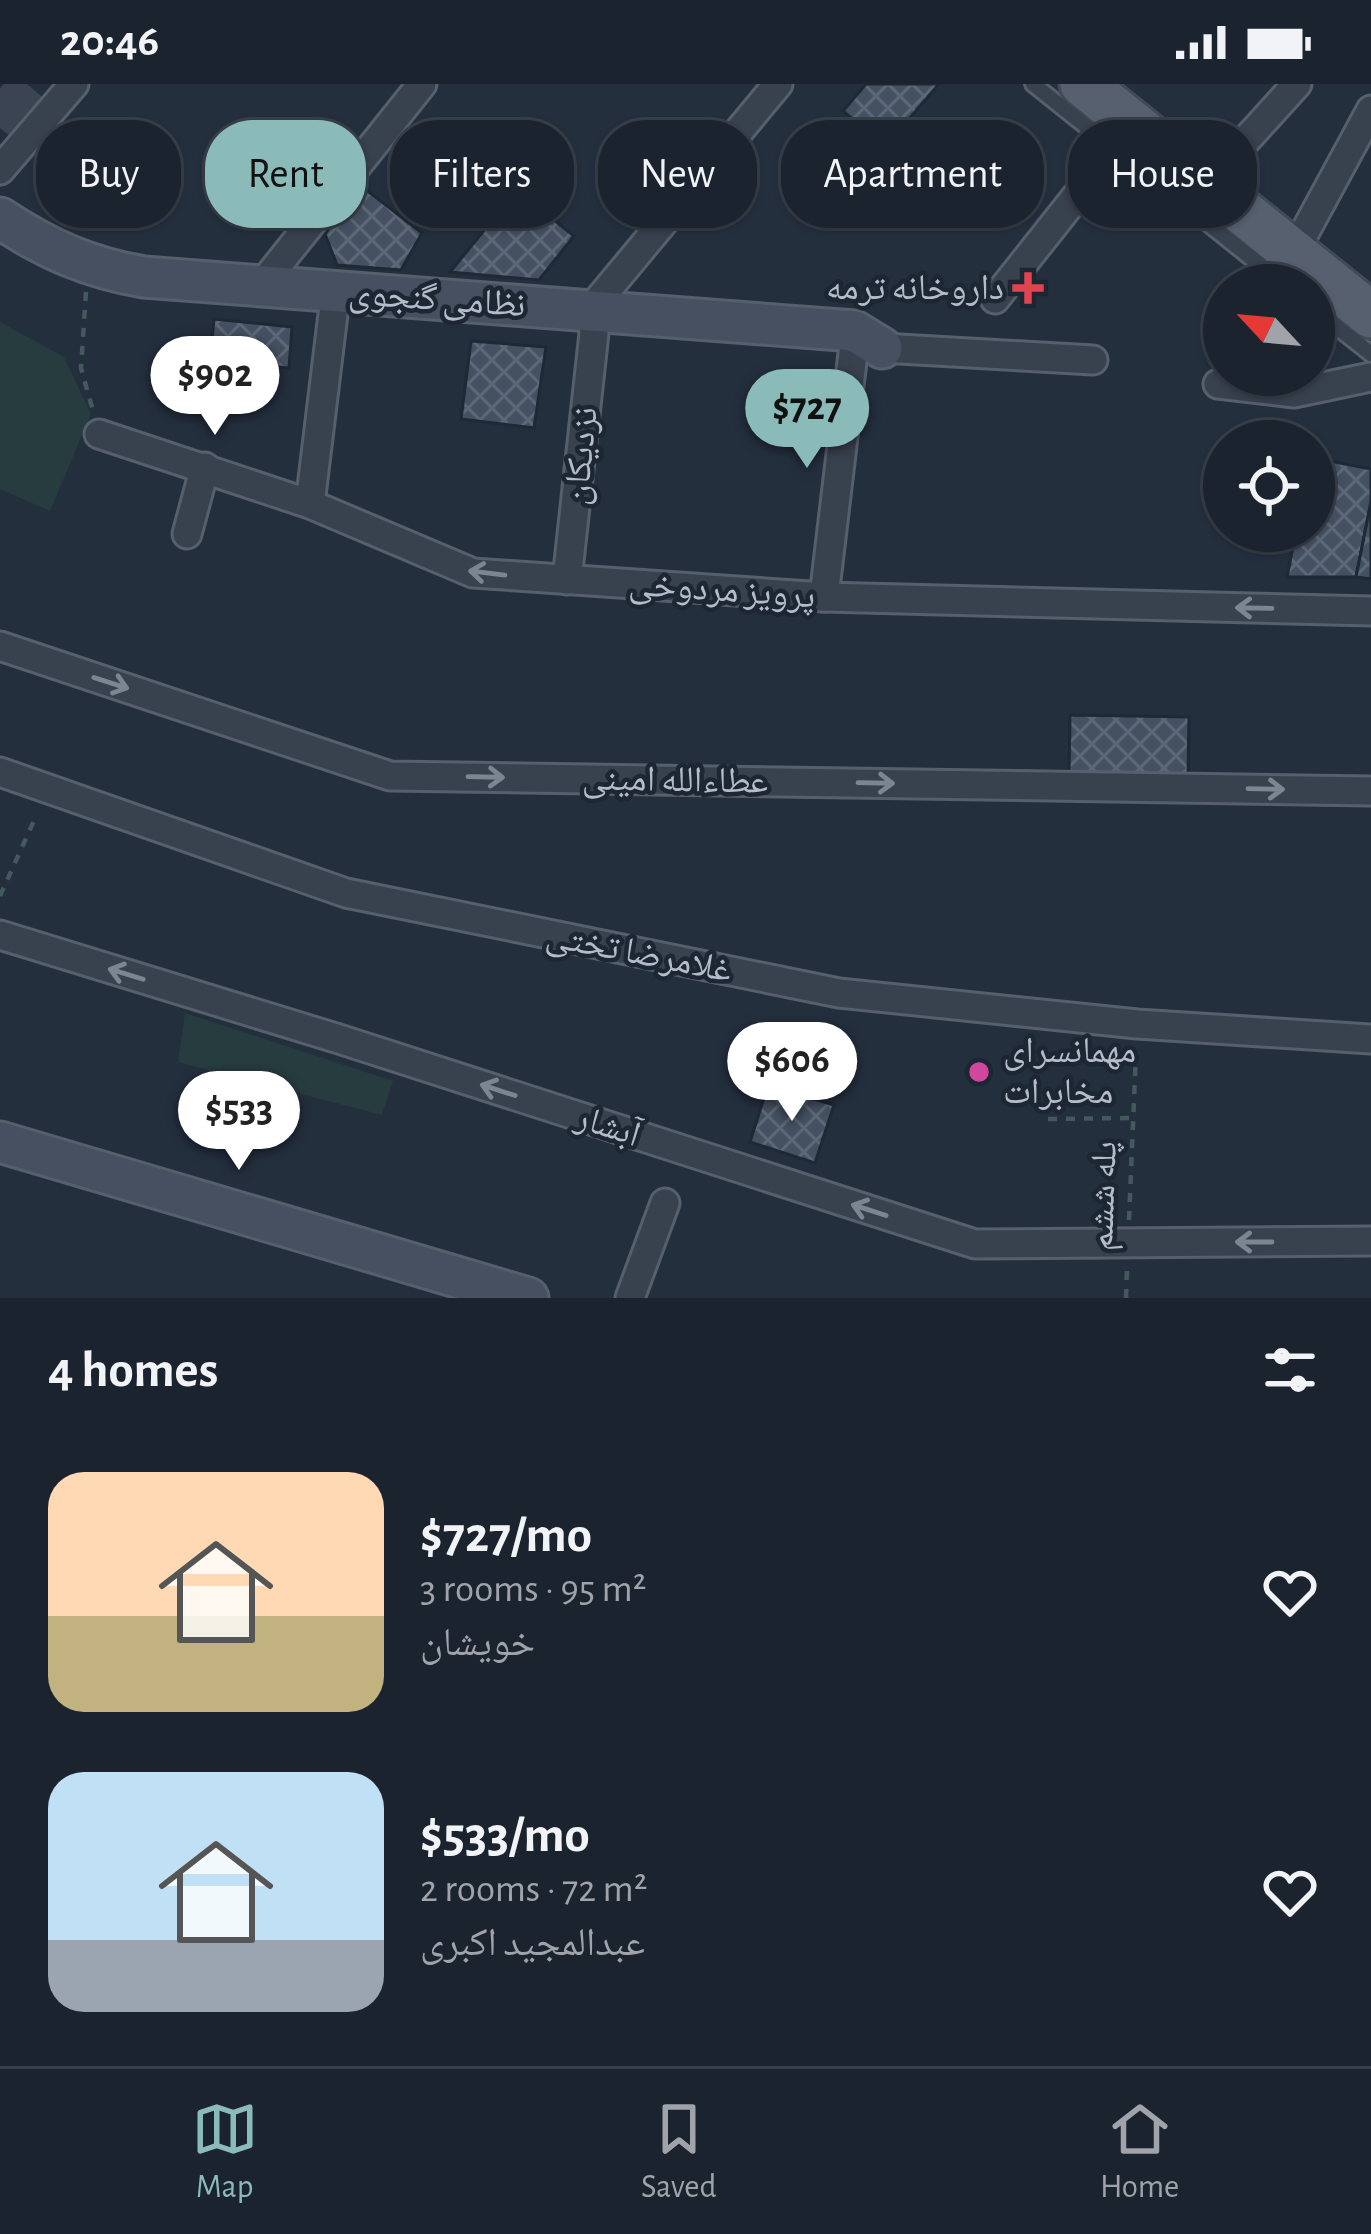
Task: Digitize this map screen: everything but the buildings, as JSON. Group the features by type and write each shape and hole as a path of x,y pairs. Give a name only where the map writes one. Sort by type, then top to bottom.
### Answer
{"main road":[{"path":"1082,84 1111,120"},
{"path":"1250,228 1284,264"},
{"path":"1335,295 1371,315"}],"street":[{"path":"0,170 74,84"},
{"path":"261,297 422,84"},
{"path":"593,321 778,84"},
{"path":"1257,128 1297,84"},
{"path":"1292,264 1371,110"},
{"path":"995,299 1068,207"},
{"name":"نظامی گنجوی","path":"0,218 55,252 101,269 333,314 854,331 867,350 1093,359"},
{"name":"نظامی گنجوی","path":"0,245 31,264 117,293 261,297 593,321"},
{"path":"310,504 333,314"},
{"name":"نزدیکان","path":"567,580 593,321"},
{"path":"824,597 867,350"},
{"path":"1335,384 1371,377"},
{"name":"پرویز مردوخی","path":"99,434 310,504 472,573 824,597 1371,611"},
{"path":"187,534 205,467"},
{"path":"0,677 4,647"},
{"name":"عطاءالله امینی","path":"4,647 390,776 1371,791"},
{"name":"غلامرضا تختی","path":"0,772 346,893 839,993 1137,1024 1371,1039"},
{"name":"آبشار","path":"0,935 974,1244 1371,1241"},
{"path":"0,1142 453,1287 528,1298"},
{"path":"630,1298 665,1203"}],"lane":[{"path":"1033,84 1095,120"},
{"path":"1238,228 1283,264"},
{"path":"1335,325 1371,354"}],"path":[{"path":"86,286 81,368 99,434"},
{"path":"0,896 48,789"},
{"name":"پله ششم","path":"1126,1298 1137,1024"},
{"path":"1048,1118 1132,1118"}],"green space":[{"path":"0,322 64,357 91,414 50,511 0,489"},
{"path":"185,1013 393,1081 382,1115 178,1062"}],"tunnel":[{"path":"0,128 37,84"}],"place":[{"name":"داروخانه ترمه","path":"1028,288"},
{"name":"مهمانسرای مخابرات","path":"979,1072"}]}
